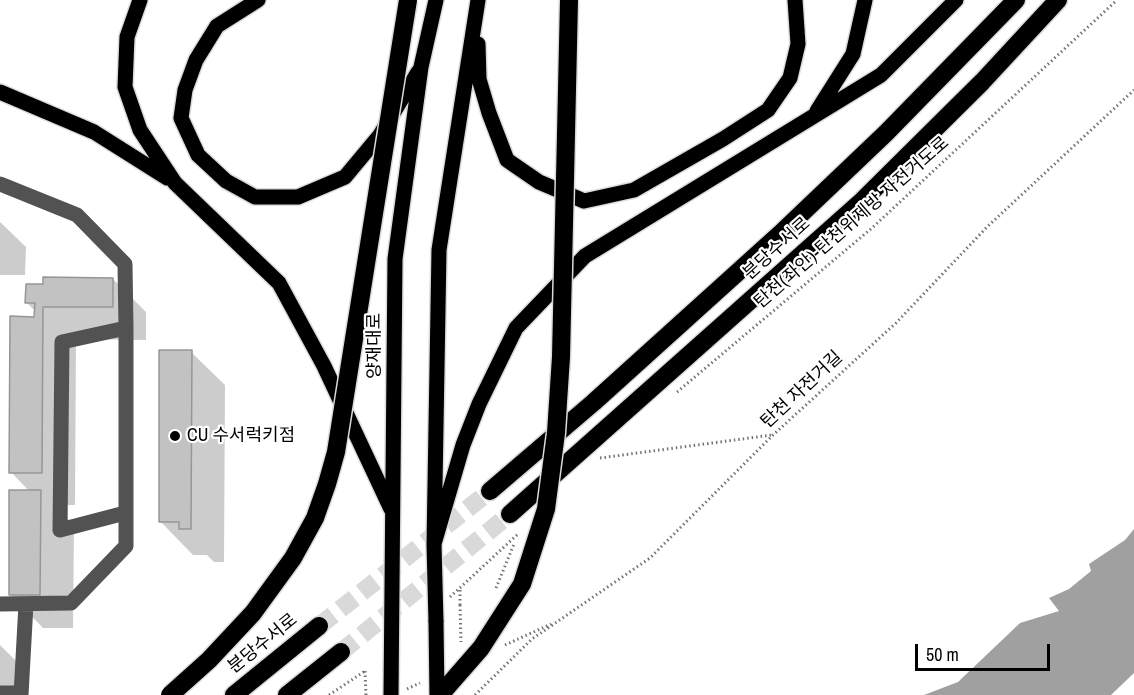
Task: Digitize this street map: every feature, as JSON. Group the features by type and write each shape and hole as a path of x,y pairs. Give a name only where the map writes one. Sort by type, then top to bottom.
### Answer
{"highway":[{"path":"170,695 209,660 253,613 293,558 315,518 327,484 336,452 408,0"},
{"path":"438,695 481,648 522,584 546,509 556,433 561,357 569,0"},
{"name":"분당수서로","path":"490,491 594,402 780,234 886,133 1016,0"},
{"name":"분당수서로","path":"510,514 862,201 982,82 1058,0"},
{"name":"분당수서로","path":"234,695 319,626"},
{"path":"287,695 340,652"}],"main road":[{"path":"140,0 127,37 125,87 140,130 175,183"},
{"path":"258,0 218,26 196,60 185,90 182,118 198,155 226,181 255,197 298,197 345,177 380,135 421,67"},
{"path":"478,0 479,79 507,160 539,182 584,201 634,190 723,139 768,110 790,78 798,44 795,0"},
{"path":"438,695 434,544 439,250 478,0"},
{"path":"814,117 853,54 865,0"},
{"path":"434,544 463,445 479,404 516,328 585,256 881,75 956,0"},
{"name":"양재대로","path":"391,695 396,259 421,67 436,1"},
{"path":"0,92 94,132 175,183 279,283 324,366 394,514"}],"street":[{"path":"0,184 77,215 126,264 126,546 71,603 0,604"},
{"path":"125,513 60,530 62,342 126,328"},
{"path":"0,693 21,694 26,604"}],"path":[{"name":"탄천(좌안)-탄천위제방 자전거도로","path":"671,397 872,228 1117,0"},
{"name":"탄천 자전거길","path":"475,695 532,639 650,558 773,435 896,323 987,227 1134,90"},
{"path":"607,451 598,458 773,435"},
{"path":"460,590 460,605"},
{"path":"498,648 561,620"},
{"path":"329,695 365,671 366,695"}],"shaded area":[{"path":"1134,529 1134,673 1111,695 924,695 958,682 1020,623 1059,611 1049,598 1069,589 1091,571 1089,564 1125,540"}],"building":[{"path":"43,277 113,278 113,307 43,307 42,473 9,473 10,316 34,317 35,303 25,303 26,284 43,284"},
{"path":"159,350 192,350 191,529 179,529 179,522 159,522"},
{"path":"9,490 41,490 40,595 9,595"}],"tunnel":[{"path":"319,626 490,491"},
{"path":"341,652 510,514"}],"place":[{"name":"CU 수서럭키점","path":"175,436"}]}
